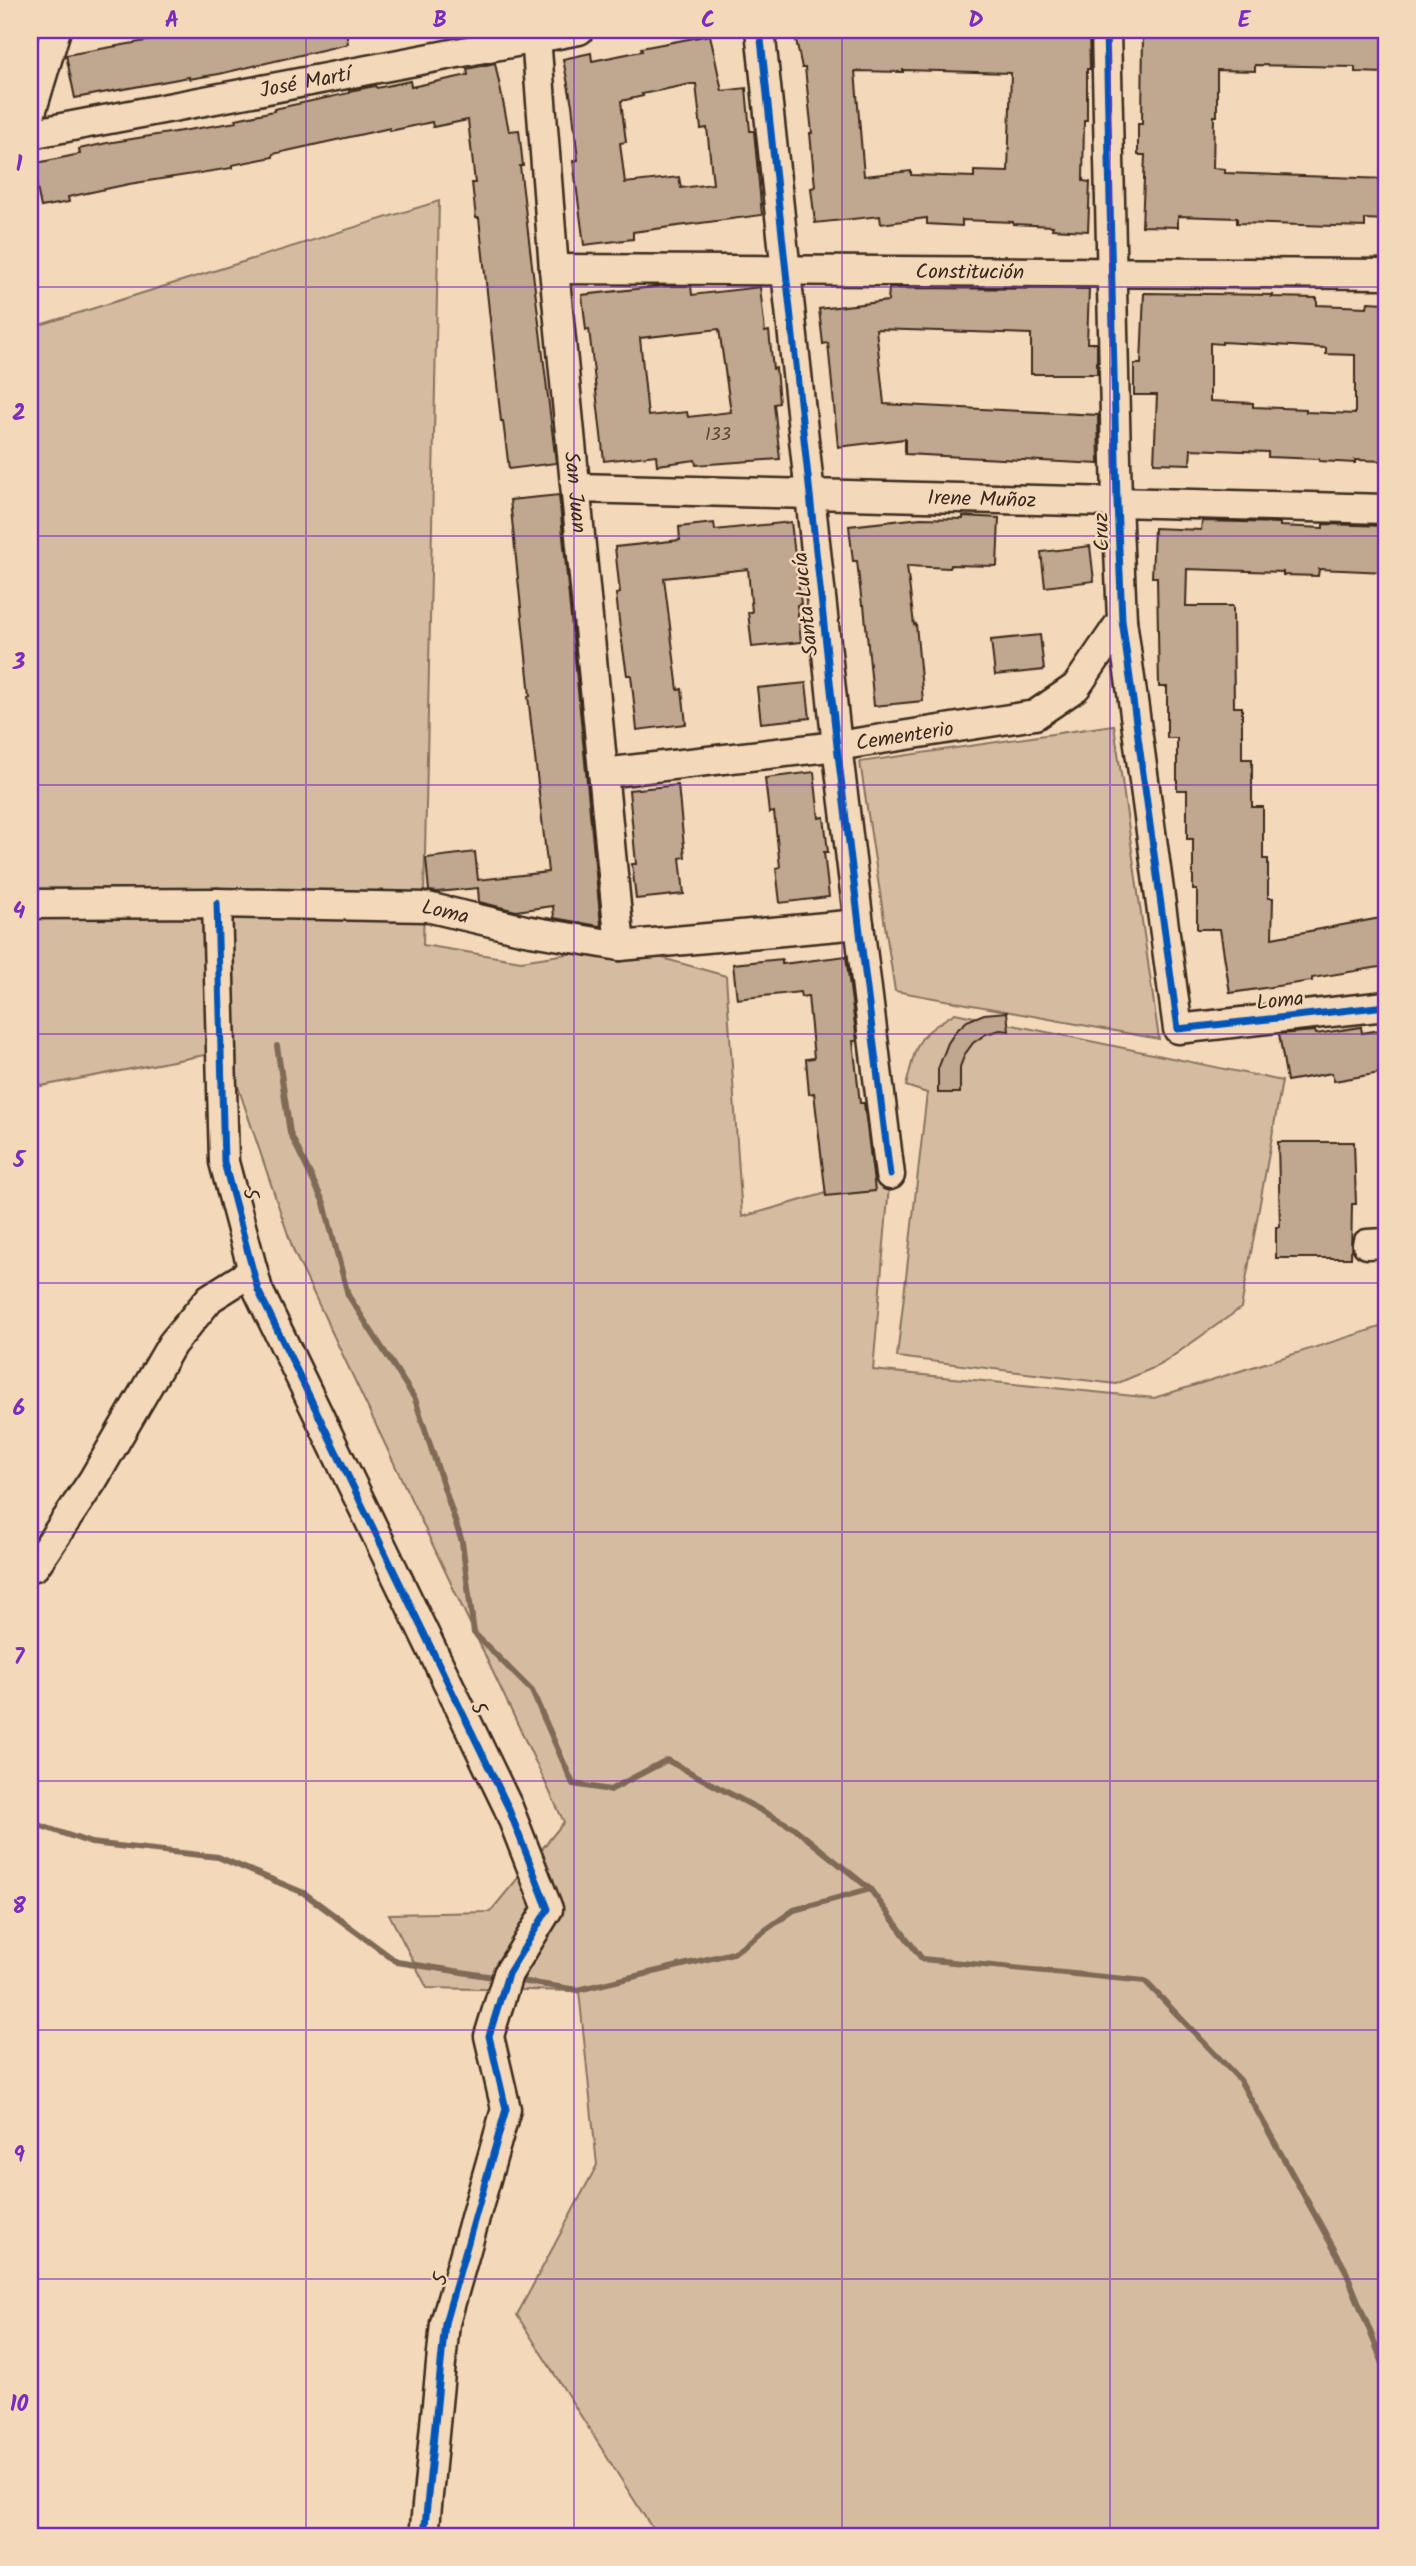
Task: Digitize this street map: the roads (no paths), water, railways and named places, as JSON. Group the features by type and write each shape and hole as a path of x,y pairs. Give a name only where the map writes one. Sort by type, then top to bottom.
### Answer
{"street":[{"path":"30,116 56,30"},
{"name":"José Martí","path":"30,134 579,30"},
{"name":"Santa Lucía","path":"760,30 837,746 890,1175"},
{"name":"Cruz","path":"1106,30 1122,620 1178,1029"},
{"name":"San Juan","path":"536,37 554,269 620,946"},
{"name":"Constitución","path":"554,269 1386,274"},
{"name":"Irene Muñoz","path":"576,488 1386,509"},
{"name":"Cementerio","path":"603,773 837,746 1035,715 1076,687 1122,620"},
{"name":"Loma","path":"30,904 217,903 427,907 525,930 620,946 859,924"},
{"name":"5","path":"217,903 224,1162 258,1290 508,1807 548,1909 508,1975 489,2036 506,2109 445,2323 424,2536"},
{"name":"Loma","path":"1178,1029 1386,1006"},
{"path":"36,1566 93,1480 172,1344 210,1298 253,1271"}],"waterway":[{"path":"277,1046 290,1133 324,1203 348,1295 415,1399 462,1542 474,1633 532,1691 573,1784 610,1790 667,1760 794,1828 870,1889 922,1959 1145,1981 1240,2080 1345,2269 1386,2371"},
{"path":"30,1822 91,1843 218,1857 304,1893 397,1962 500,1978"},
{"path":"514,1980 578,1990 733,1953 794,1910 870,1889"}]}
